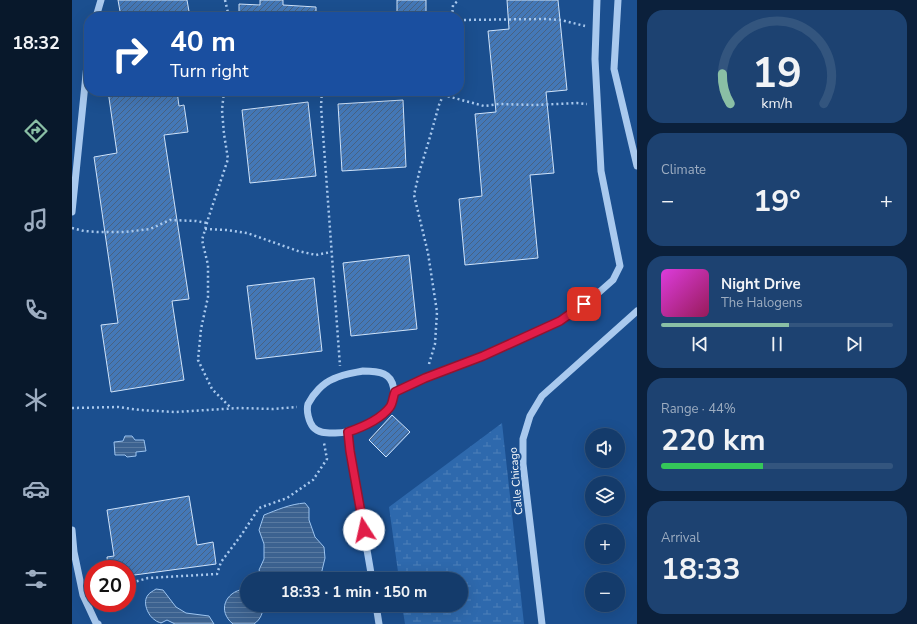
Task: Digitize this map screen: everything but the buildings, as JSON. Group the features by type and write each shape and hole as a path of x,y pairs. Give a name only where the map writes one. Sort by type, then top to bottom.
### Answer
{"lane":[{"path":"97,12 101,0"},
{"path":"395,392 425,378 483,356 560,321 614,280 620,266 601,171 595,59 598,0"},
{"path":"618,0 614,69 637,166"},
{"path":"72,212 84,94"},
{"name":"Calle Chicago","path":"542,624 523,464 523,439 530,416 542,396 637,311"},
{"path":"363,371 374,371 385,374 392,382 395,392 391,406 380,418 357,429 340,434 322,433 314,428 308,418 308,406 318,390 332,379 340,376 363,371"},
{"path":"348,432 371,572"},
{"path":"72,530 74,552 82,595 97,624"},
{"path":"377,612 379,624"}],"path":[{"path":"225,0 228,12"},
{"path":"452,12 453,5 459,0"},
{"path":"464,20 561,20 577,23 596,30"},
{"path":"223,96 222,110 228,159 202,240 208,265 208,297 201,329 198,360 212,389 231,408"},
{"path":"322,96 321,106 340,376"},
{"path":"425,378 435,344 437,312 428,253 414,195 419,172 442,96"},
{"path":"450,96 484,106 499,104 598,104"},
{"path":"72,228 84,231 125,232 150,229 170,220 207,223"},
{"path":"205,229 247,232 298,251 316,255 332,252"},
{"path":"72,408 118,407 175,412 231,408 273,409 308,406"},
{"path":"136,581 148,578 217,574 221,562 259,508 287,498 312,480 327,459 322,433"}],"green space":[{"path":"502,423 524,624 405,624 403,612 468,612 468,572 398,572 389,507"}],"shaded area":[{"path":"125,436 132,436 135,440 144,440 146,451 136,452 136,456 127,457 125,455 115,455 114,442 123,441"},
{"path":"305,503 309,508 309,520 315,537 324,547 325,558 322,572 260,572 259,570 264,559 264,544 259,530 264,515 279,509"},
{"path":"156,589 163,590 176,607 186,613 209,616 214,624 175,624 167,620 161,623 156,621 148,612 146,598"},
{"path":"240,590 240,612 262,612 260,618 254,624 233,624 228,619 224,608 225,603 232,594"}],"route":[{"path":"364,530 348,432 380,418 391,406 395,392 425,378 483,356 560,321 584,304"}]}
